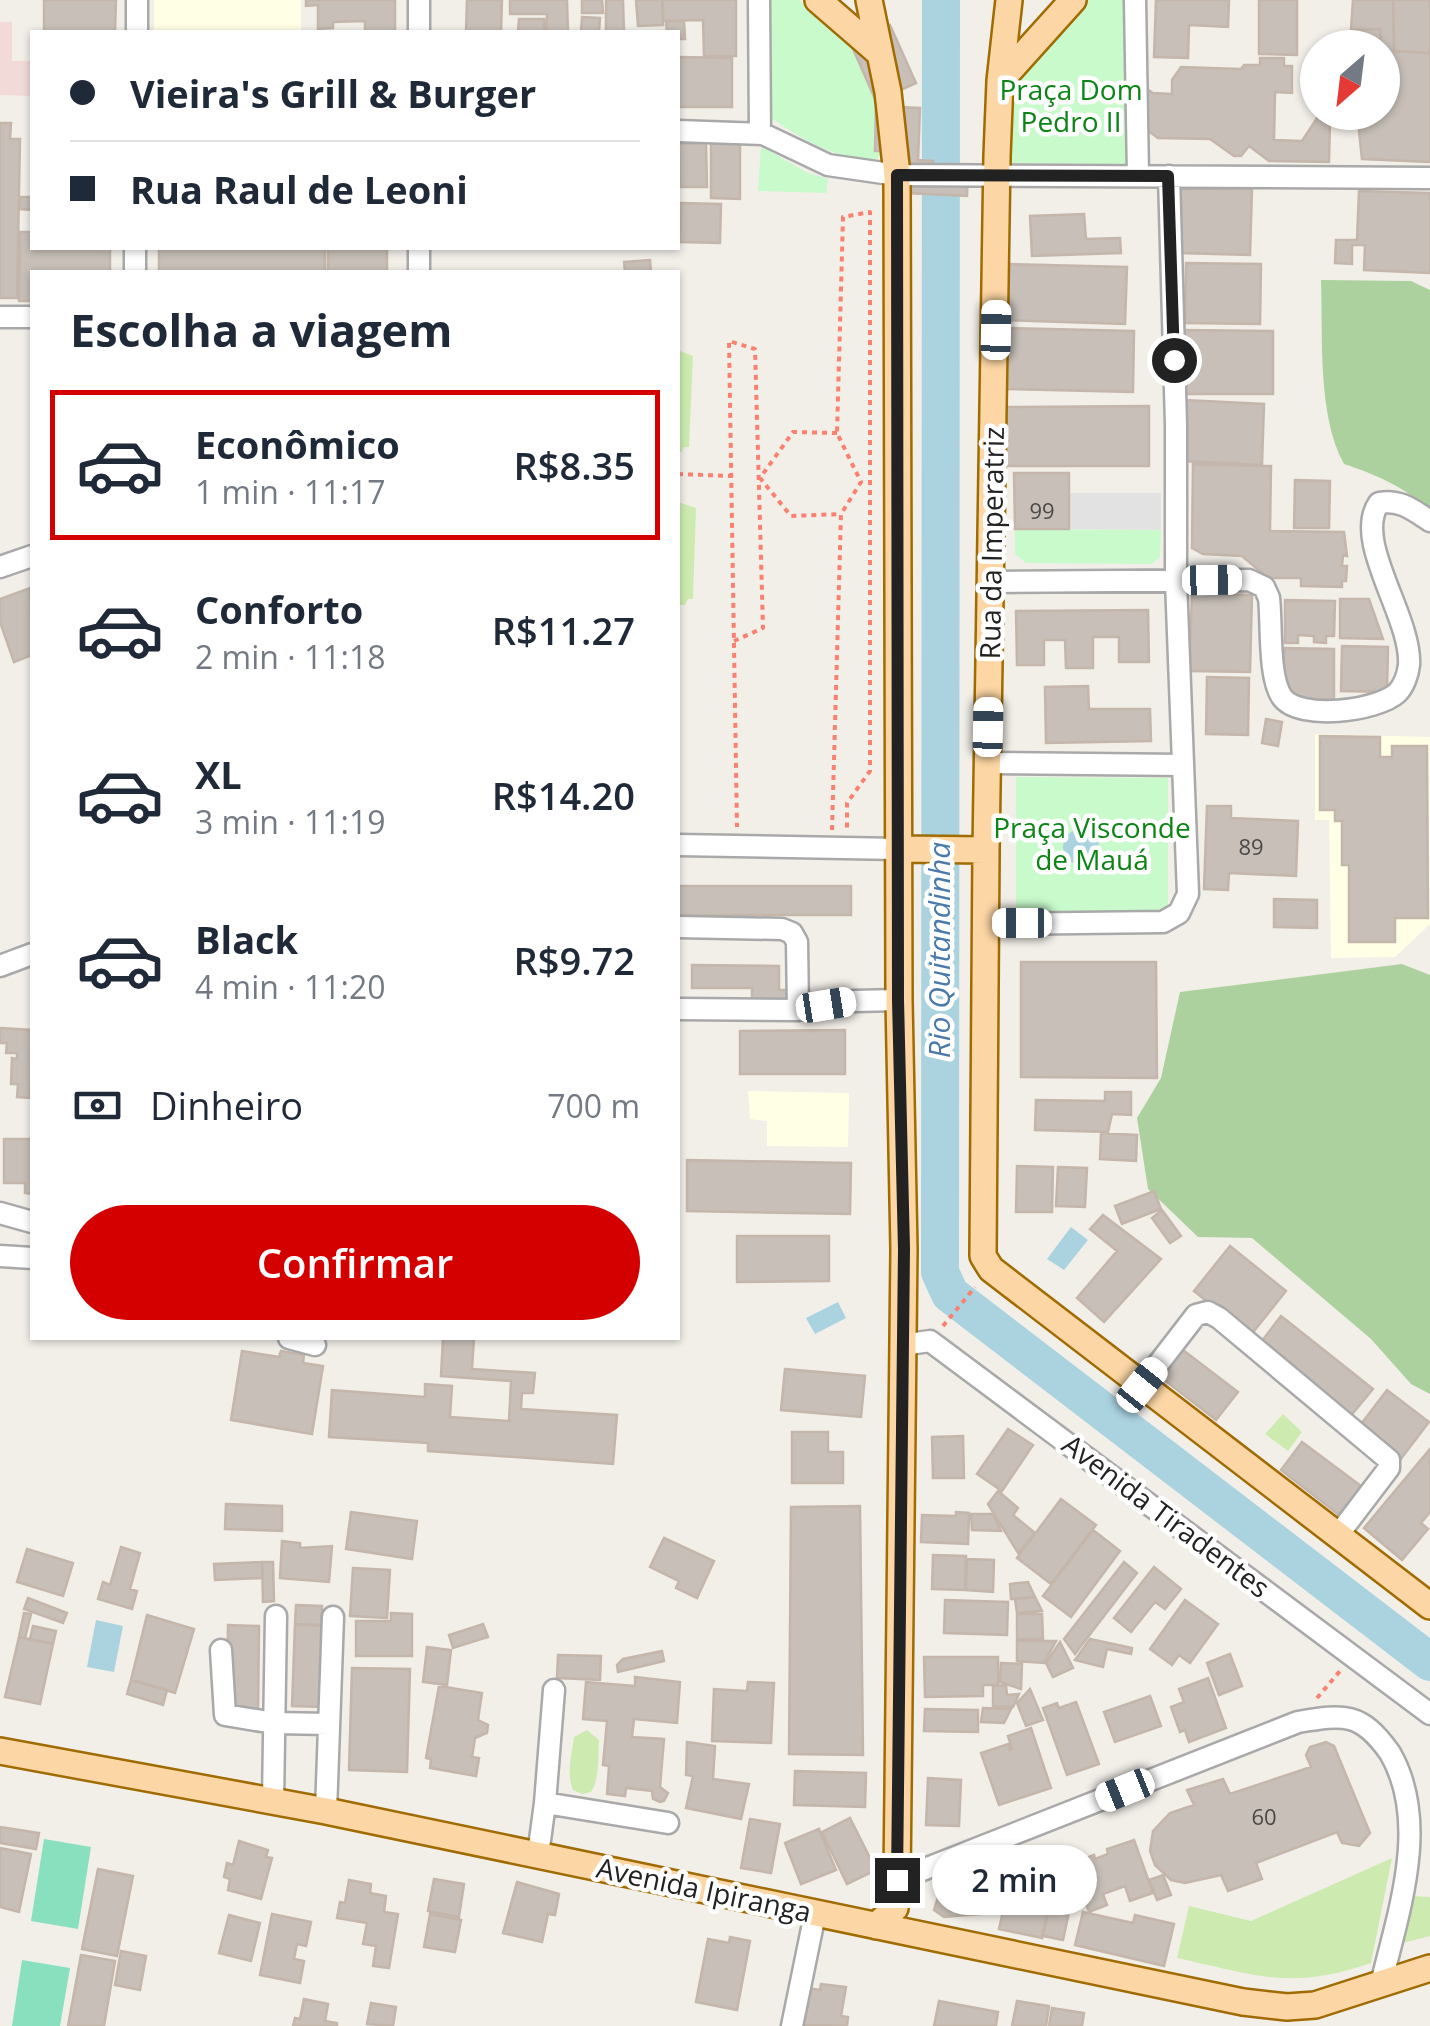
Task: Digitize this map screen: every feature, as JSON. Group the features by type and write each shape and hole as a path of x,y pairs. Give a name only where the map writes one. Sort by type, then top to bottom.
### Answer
{"main road":[{"path":"818,0 878,52"},
{"path":"869,0 888,92 897,175 898,1000 904,1249 897,1880 886,1917"},
{"path":"998,175 1000,81 1009,0"},
{"path":"1000,81 1072,0"},
{"name":"Rua da Imperatriz","path":"992,1268 984,1256 986,850 998,175"},
{"path":"898,849 986,850"},
{"path":"992,1268 1430,1606"},
{"name":"Avenida Ipiranga","path":"0,1750 273,1801 815,1914 886,1917 912,1933 1243,2002 1315,2006 1412,1972"}],"street":[{"path":"137,0 137,30"},
{"path":"419,0 419,30"},
{"path":"758,0 760,134"},
{"path":"1136,0 1138,176"},
{"path":"680,130 760,134 828,165 897,175 1430,178"},
{"path":"986,924 1163,922 1179,913 1188,894 1176,581 1176,425 1168,176"},
{"path":"0,317 30,317"},
{"path":"991,582 1249,580 1264,587 1270,598 1279,694 1298,709 1340,710 1387,700 1404,684 1409,668 1408,645 1379,562 1371,516 1379,503 1390,501 1407,506 1430,522"},
{"path":"0,567 30,557"},
{"path":"988,763 1183,764"},
{"path":"680,844 898,849"},
{"path":"680,927 782,928 792,933 798,942 798,1010"},
{"path":"0,966 30,955"},
{"path":"680,1010 798,1010 854,1001 898,1000"},
{"path":"0,1213 30,1221"},
{"path":"0,1256 30,1258"},
{"path":"1142,1385 1196,1315 1208,1312 1219,1318 1389,1460 1388,1468 1338,1535"},
{"path":"294,1340 314,1346"},
{"path":"901,1357 909,1344 930,1341"},
{"name":"Avenida Tiradentes","path":"930,1341 1430,1714"},
{"path":"273,1801 276,1616"},
{"path":"326,1812 333,1617"},
{"path":"221,1650 225,1715 329,1724"},
{"path":"538,1855 554,1690"},
{"path":"897,1880 1298,1722 1345,1716 1375,1733 1403,1772 1412,1801 1412,1972"},
{"path":"545,1803 668,1823"},
{"path":"792,2026 815,1914"}],"path":[{"path":"870,212 870,771 847,803 839,848 842,514 861,482 837,433 843,217 870,212"},
{"path":"734,641 763,628 755,349 729,340 731,476 734,641 738,846"},
{"path":"760,478 793,432 837,433"},
{"path":"680,474 731,476"},
{"path":"760,478 791,516 842,514"},
{"path":"930,1341 992,1268"},
{"path":"1298,1722 1353,1656"}],"shaded area":[{"path":"154,0 301,0 301,30 154,30"},
{"path":"0,22 12,22 12,61 30,61 30,96 0,95"},
{"path":"1069,493 1161,493 1161,530 1069,529"},
{"path":"1315,734 1430,737 1430,924 1395,957 1331,958 1329,820 1315,820"},
{"path":"748,1091 849,1093 848,1147 767,1146 767,1121 750,1119"}],"green space":[{"path":"765,0 799,0 862,54 876,83 882,154 872,163 817,145 767,115"},
{"name":"Praça Dom Pedro II","path":"1086,0 1125,0 1131,164 1008,163 1014,82"},
{"path":"761,146 806,172 828,179 826,193 758,191"},
{"path":"1321,280 1411,281 1430,290 1430,510 1390,482 1344,464 1335,445 1325,399"},
{"path":"680,351 693,356 689,447 682,452"},
{"path":"680,503 696,508 693,599 680,605"},
{"path":"1015,529 1161,530 1160,557 1152,564 1026,563 1015,554"},
{"name":"Praça Visconde de Mauá","path":"1016,777 1168,778 1168,912 1016,911"},
{"path":"1402,964 1430,975 1430,1394 1411,1384 1371,1339 1252,1238 1198,1237 1148,1189 1137,1118 1161,1078 1180,992"},
{"path":"1283,1414 1302,1432 1288,1451 1265,1434"},
{"path":"587,1730 599,1740 598,1767 591,1792 582,1794 573,1790 570,1764 574,1737"},
{"path":"44,1839 91,1847 78,1929 31,1921"},
{"path":"1392,1858 1371,1963 1343,1972 1295,1978 1252,1974 1177,1958 1189,1906 1251,1921"},
{"path":"1414,1896 1430,1897 1430,1936 1403,1943"},
{"path":"22,1960 70,1968 60,2026 12,2026"}],"water":[{"path":"1081,829 1094,834 1099,847 1094,860 1081,865 1068,860 1063,847 1068,834"},
{"path":"1071,1227 1088,1240 1064,1270 1047,1259"},
{"path":"838,1302 846,1318 815,1334 806,1318"},
{"path":"96,1620 123,1626 114,1672 87,1667"}],"building":[{"path":"44,0 116,0 115,30 44,30"},
{"path":"306,0 395,0 395,30 365,30 365,21 333,22 333,28 318,29 318,5 306,6"},
{"path":"467,0 502,0 501,30 466,30"},
{"path":"510,0 567,0 568,30 546,30 547,14 510,14"},
{"path":"582,0 602,0 603,13 582,13"},
{"path":"606,0 623,0 624,30 606,30"},
{"path":"636,0 662,0 663,25 638,26"},
{"path":"663,0 736,0 736,56 704,56 703,20 663,21"},
{"path":"1156,0 1229,0 1228,27 1189,25 1188,58 1154,57"},
{"path":"1259,0 1297,0 1297,55 1259,54"},
{"path":"1353,0 1393,0 1394,30 1351,30"},
{"path":"1393,0 1430,0 1430,53 1400,51 1400,30 1394,30"},
{"path":"582,17 600,18 599,30 581,30"},
{"path":"519,19 544,19 544,30 518,30"},
{"path":"684,21 685,39 680,39 680,30 667,30 666,22"},
{"path":"890,25 916,83 876,101 850,42"},
{"path":"1400,51 1430,53 1430,162 1362,159 1359,130 1400,130"},
{"path":"680,57 732,58 732,107 680,107"},
{"path":"1260,58 1284,58 1284,66 1292,66 1292,93 1275,92 1274,140 1302,141 1309,130 1330,130 1329,162 1269,161 1249,146 1241,156 1234,156 1210,139 1158,138 1140,125 1144,87 1153,93 1172,94 1172,80 1181,67 1241,69 1244,65 1260,65"},
{"path":"876,106 920,108 918,160 933,161 933,169 968,171 967,196 906,193 887,151 875,151"},
{"path":"0,123 11,123 10,139 20,139 17,298 0,298"},
{"path":"711,140 740,141 740,199 711,198"},
{"path":"706,143 707,187 680,187 680,144"},
{"path":"1180,189 1252,189 1250,255 1178,253"},
{"path":"1359,191 1430,193 1430,273 1364,270 1365,245 1352,245 1352,264 1335,263 1336,240 1357,240"},
{"path":"20,197 30,197 30,210 20,209"},
{"path":"681,203 721,204 720,243 680,242"},
{"path":"1084,214 1086,239 1120,238 1121,253 1032,256 1030,216"},
{"path":"20,232 30,232 30,250 110,250 110,270 30,270 30,301 19,301"},
{"path":"159,250 325,250 325,270 159,270"},
{"path":"328,250 387,250 387,270 328,270"},
{"path":"650,260 651,270 625,270 624,262"},
{"path":"1186,263 1261,264 1260,324 1185,323"},
{"path":"1005,264 1127,267 1125,324 1004,320"},
{"path":"1006,328 1134,331 1133,392 1005,389"},
{"path":"1182,330 1273,331 1273,394 1182,394"},
{"path":"1184,400 1264,404 1262,465 1181,461"},
{"path":"1149,406 1149,466 1001,466 1000,407"},
{"path":"1193,464 1271,466 1270,531 1344,532 1347,556 1343,555 1342,566 1347,566 1342,587 1301,586 1301,578 1268,578 1242,556 1203,554 1192,548"},
{"path":"1014,473 1069,473 1069,529 1015,529"},
{"path":"1295,480 1330,481 1329,528 1294,528"},
{"path":"30,588 30,656 14,662 0,622 0,599"},
{"path":"1192,593 1252,595 1250,672 1189,671"},
{"path":"1340,599 1369,599 1383,639 1340,638"},
{"path":"1285,600 1335,601 1334,636 1326,636 1326,643 1314,642 1314,636 1298,635 1298,643 1285,643"},
{"path":"1148,610 1149,662 1119,662 1119,637 1093,637 1093,668 1066,668 1065,640 1044,640 1044,665 1017,665 1016,611"},
{"path":"1342,646 1388,647 1387,692 1341,691"},
{"path":"1285,648 1334,649 1334,699 1299,700 1281,677"},
{"path":"1207,677 1249,678 1248,735 1206,734"},
{"path":"1088,686 1089,709 1150,709 1151,741 1046,743 1045,687"},
{"path":"1266,719 1282,722 1278,746 1262,743"},
{"path":"1320,736 1380,737 1380,757 1392,757 1392,746 1427,746 1428,918 1395,918 1395,942 1349,942 1349,865 1342,865 1342,821 1335,821 1335,810 1320,810"},
{"path":"1207,806 1231,806 1231,818 1298,821 1296,876 1229,873 1228,890 1204,889"},
{"path":"680,886 851,886 851,915 680,915"},
{"path":"1274,899 1317,900 1317,928 1274,927"},
{"path":"1021,962 1156,962 1157,1078 1021,1077"},
{"path":"692,965 779,966 779,990 793,990 793,1009 752,1009 752,988 692,988"},
{"path":"0,1028 30,1030 30,1098 17,1097 18,1084 11,1084 12,1058 17,1059 17,1053 6,1053 7,1043 0,1043"},
{"path":"845,1030 845,1074 740,1074 740,1031"},
{"path":"1105,1092 1131,1092 1131,1115 1112,1114 1108,1132 1035,1130 1036,1100 1105,1101"},
{"path":"1101,1133 1137,1135 1136,1161 1100,1159"},
{"path":"4,1139 30,1139 30,1194 25,1193 25,1183 4,1183"},
{"path":"687,1160 851,1163 850,1214 687,1211"},
{"path":"1017,1166 1053,1167 1052,1212 1016,1212"},
{"path":"1058,1167 1087,1168 1085,1207 1056,1206"},
{"path":"1154,1191 1161,1209 1122,1224 1115,1206"},
{"path":"1162,1210 1181,1236 1170,1243 1152,1218"},
{"path":"1103,1215 1161,1259 1104,1322 1077,1298 1117,1251 1090,1229"},
{"path":"737,1236 829,1236 829,1281 737,1282"},
{"path":"1230,1246 1286,1291 1250,1336 1194,1291"},
{"path":"1281,1316 1373,1389 1349,1418 1258,1346"},
{"path":"443,1340 474,1340 472,1369 535,1373 533,1393 522,1393 521,1409 617,1415 613,1464 428,1451 428,1443 329,1437 332,1390 425,1397 425,1384 452,1386 450,1417 509,1421 511,1381 441,1376"},
{"path":"1179,1347 1238,1392 1216,1420 1158,1375"},
{"path":"242,1351 279,1357 281,1351 304,1355 303,1363 323,1366 312,1434 231,1420"},
{"path":"785,1369 865,1376 861,1417 781,1410"},
{"path":"1387,1390 1429,1422 1400,1460 1358,1428"},
{"path":"1008,1429 1033,1445 1002,1491 977,1474"},
{"path":"792,1432 828,1432 828,1452 843,1452 843,1483 792,1483"},
{"path":"963,1436 964,1478 933,1478 932,1437"},
{"path":"1302,1442 1361,1486 1339,1515 1281,1470"},
{"path":"1430,1449 1430,1512 1421,1523 1428,1529 1402,1560 1364,1528"},
{"path":"998,1491 1018,1508 1013,1515 1035,1533 1018,1553 988,1504"},
{"path":"1061,1499 1096,1525 1051,1584 1017,1558"},
{"path":"226,1504 282,1506 282,1531 225,1529"},
{"path":"860,1506 863,1755 789,1754 791,1507"},
{"path":"351,1512 417,1521 412,1559 346,1549"},
{"path":"956,1512 969,1513 968,1544 921,1542 922,1515 956,1516"},
{"path":"971,1514 993,1514 1001,1531 972,1530"},
{"path":"1093,1530 1120,1551 1071,1617 1043,1596"},
{"path":"664,1538 714,1561 697,1598 676,1588 679,1581 650,1567"},
{"path":"282,1541 300,1543 300,1548 332,1546 329,1582 280,1578"},
{"path":"121,1547 140,1553 130,1589 137,1591 132,1609 98,1599 103,1582 110,1585"},
{"path":"27,1549 73,1563 63,1596 17,1582"},
{"path":"933,1555 966,1556 965,1590 932,1589"},
{"path":"967,1559 994,1560 993,1592 966,1590"},
{"path":"262,1562 273,1562 274,1601 263,1602"},
{"path":"262,1562 263,1578 215,1580 214,1564"},
{"path":"1124,1562 1137,1573 1075,1654 1064,1639"},
{"path":"1154,1567 1181,1589 1165,1609 1155,1602 1131,1632 1114,1618"},
{"path":"353,1568 390,1570 387,1618 350,1616"},
{"path":"1028,1582 1035,1597 1011,1599 1010,1584"},
{"path":"1035,1597 1042,1611 1017,1613 1015,1599"},
{"path":"28,1598 67,1613 63,1623 24,1609"},
{"path":"945,1600 1008,1602 1007,1635 944,1633"},
{"path":"1185,1600 1218,1624 1190,1663 1179,1655 1172,1665 1150,1649"},
{"path":"296,1605 322,1606 321,1625 295,1624"},
{"path":"24,1613 31,1614 25,1638 19,1637"},
{"path":"391,1613 412,1614 412,1656 356,1656 356,1621 391,1621"},
{"path":"1017,1614 1042,1614 1043,1639 1017,1639"},
{"path":"147,1615 194,1629 175,1693 131,1680"},
{"path":"295,1624 327,1626 324,1707 292,1706"},
{"path":"483,1624 488,1637 453,1648 449,1635"},
{"path":"228,1625 259,1626 258,1711 227,1710"},
{"path":"33,1626 56,1631 53,1644 30,1639"},
{"path":"19,1637 53,1644 40,1704 5,1697"},
{"path":"1090,1639 1132,1648 1131,1654 1107,1649 1103,1667 1075,1660"},
{"path":"1017,1641 1056,1641 1044,1663 1017,1661"},
{"path":"1060,1642 1073,1668 1053,1677 1046,1663"},
{"path":"427,1647 451,1650 447,1685 423,1682"},
{"path":"662,1651 664,1661 618,1672 617,1665 623,1659"},
{"path":"1230,1654 1242,1686 1219,1695 1207,1663"},
{"path":"558,1655 601,1656 600,1680 557,1678"},
{"path":"924,1657 998,1657 998,1685 983,1685 983,1696 925,1697"},
{"path":"1001,1663 1022,1664 1021,1689 1000,1682"},
{"path":"352,1668 410,1669 407,1772 349,1770"},
{"path":"635,1677 680,1682 677,1723 634,1719 632,1737 664,1739 660,1787 668,1793 660,1802 653,1799 652,1791 626,1788 625,1796 607,1794 609,1766 603,1765 607,1721 583,1719 586,1682 635,1686"},
{"path":"1208,1678 1226,1728 1189,1742 1185,1730 1180,1732 1171,1707 1184,1702 1179,1689"},
{"path":"131,1680 167,1690 163,1705 127,1694"},
{"path":"748,1682 774,1683 771,1743 712,1741 714,1689 747,1691"},
{"path":"1006,1685 1007,1695 1019,1694 1013,1707 993,1706 993,1686"},
{"path":"439,1686 482,1693 478,1720 488,1725 487,1733 475,1738 472,1757 479,1758 476,1776 430,1768 431,1759 426,1758"},
{"path":"1030,1689 1043,1720 1026,1726 1017,1703"},
{"path":"1150,1696 1161,1726 1115,1742 1104,1712"},
{"path":"1076,1702 1099,1764 1067,1775 1043,1708"},
{"path":"983,1708 1011,1709 1004,1723 981,1722"},
{"path":"925,1709 978,1710 978,1732 924,1731"},
{"path":"1031,1728 1051,1788 999,1805 981,1753 1008,1744 1012,1749 1008,1736"},
{"path":"687,1742 715,1746 713,1779 749,1784 741,1819 686,1808 693,1776 686,1775"},
{"path":"1326,1742 1334,1746 1370,1833 1359,1846 1342,1843 1337,1832 1256,1863 1262,1879 1228,1891 1221,1875 1185,1883 1171,1880 1155,1865 1150,1851 1153,1831 1170,1813 1194,1805 1187,1790 1223,1779 1230,1794 1311,1767 1306,1755 1310,1747"},
{"path":"795,1771 866,1773 865,1807 794,1805"},
{"path":"928,1778 961,1780 959,1826 926,1825"},
{"path":"850,1818 876,1870 847,1884 822,1832"},
{"path":"750,1819 780,1824 771,1873 741,1868"},
{"path":"0,1827 39,1833 36,1849 0,1843"},
{"path":"819,1829 836,1870 801,1884 785,1843"},
{"path":"1134,1840 1153,1893 1130,1901 1125,1886 1103,1894 1107,1905 1089,1912 1082,1894 1076,1896 1065,1866 1094,1855 1095,1859 1108,1854 1107,1849"},
{"path":"239,1841 268,1850 266,1857 272,1858 261,1899 228,1890 230,1879 224,1877 227,1863 233,1865"},
{"path":"0,1848 31,1854 19,1912 0,1907"},
{"path":"1051,1849 1058,1868 1040,1875 1032,1856"},
{"path":"98,1869 133,1876 117,1956 82,1949"},
{"path":"1053,1871 1061,1895 1049,1899 1041,1875"},
{"path":"1163,1875 1171,1895 1157,1900 1149,1880"},
{"path":"1041,1876 1049,1900 1036,1899 1029,1879"},
{"path":"434,1879 464,1884 459,1917 428,1911"},
{"path":"349,1880 371,1884 370,1893 386,1896 384,1912 398,1914 389,1968 373,1966 376,1946 363,1944 367,1923 337,1918 340,1902 345,1903"},
{"path":"987,1880 988,1893 977,1894 979,1914 944,1917 934,1910 939,1894 967,1891 966,1883"},
{"path":"517,1882 559,1894 555,1915 548,1914 542,1942 503,1933"},
{"path":"1026,1898 1049,1902 1042,1938 999,1929 1004,1907 1023,1911"},
{"path":"1051,1898 1071,1903 1063,1940 1043,1936"},
{"path":"1083,1912 1133,1923 1135,1915 1174,1924 1164,1966 1075,1945"},
{"path":"272,1914 311,1922 306,1946 297,1944 294,1959 304,1961 300,1983 260,1975"},
{"path":"430,1914 461,1920 455,1952 424,1947"},
{"path":"229,1915 260,1923 251,1961 219,1953"},
{"path":"730,1937 750,1941 737,2010 696,2002 708,1939 729,1943"},
{"path":"121,1951 146,1956 140,1990 115,1985"},
{"path":"81,1955 115,1961 104,2026 68,2026"},
{"path":"821,1984 846,1987 841,2016 848,2017 847,2026 803,2025 808,1988 820,1990"},
{"path":"304,1999 328,2004 325,2021 337,2026 293,2026 295,2018 300,2019"},
{"path":"939,2001 998,2012 996,2026 934,2026"},
{"path":"1017,2001 1049,2006 1046,2026 1012,2026"},
{"path":"371,2003 396,2007 393,2026 367,2024"},
{"path":"1052,2008 1084,2013 1082,2026 1049,2026"}],"waterway":[{"name":"Rio Quitandinha","path":"941,0 940,1272 950,1294 1430,1662"}],"route":[{"path":"897,1880 904,1249 898,1000 897,175 1168,176 1174,360"}]}
